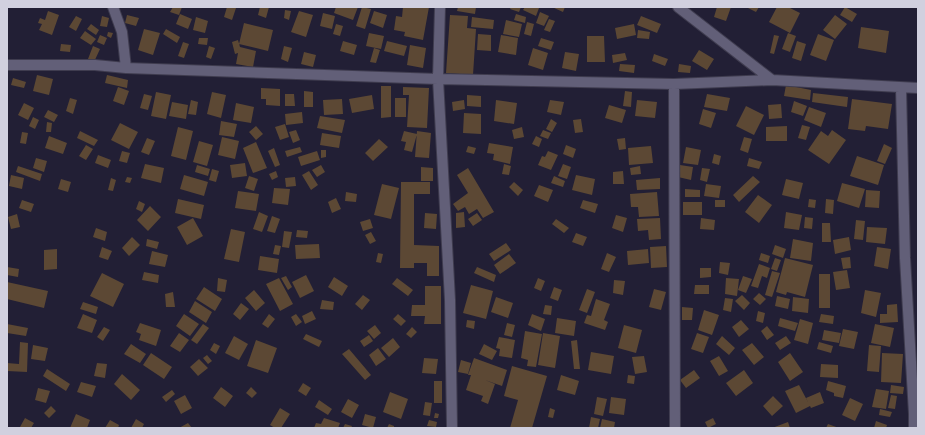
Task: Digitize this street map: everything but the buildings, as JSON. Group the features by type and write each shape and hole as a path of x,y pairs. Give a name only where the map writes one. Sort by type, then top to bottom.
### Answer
{"street":[{"path":"113,7 122,32 126,68"},
{"path":"440,7 438,79 450,300 452,428"},
{"path":"678,7 772,80"},
{"path":"7,65 95,65 126,68 438,79 674,84 772,80 918,88"},
{"path":"674,84 675,428"},
{"path":"900,88 905,258 916,412 914,428"}]}
